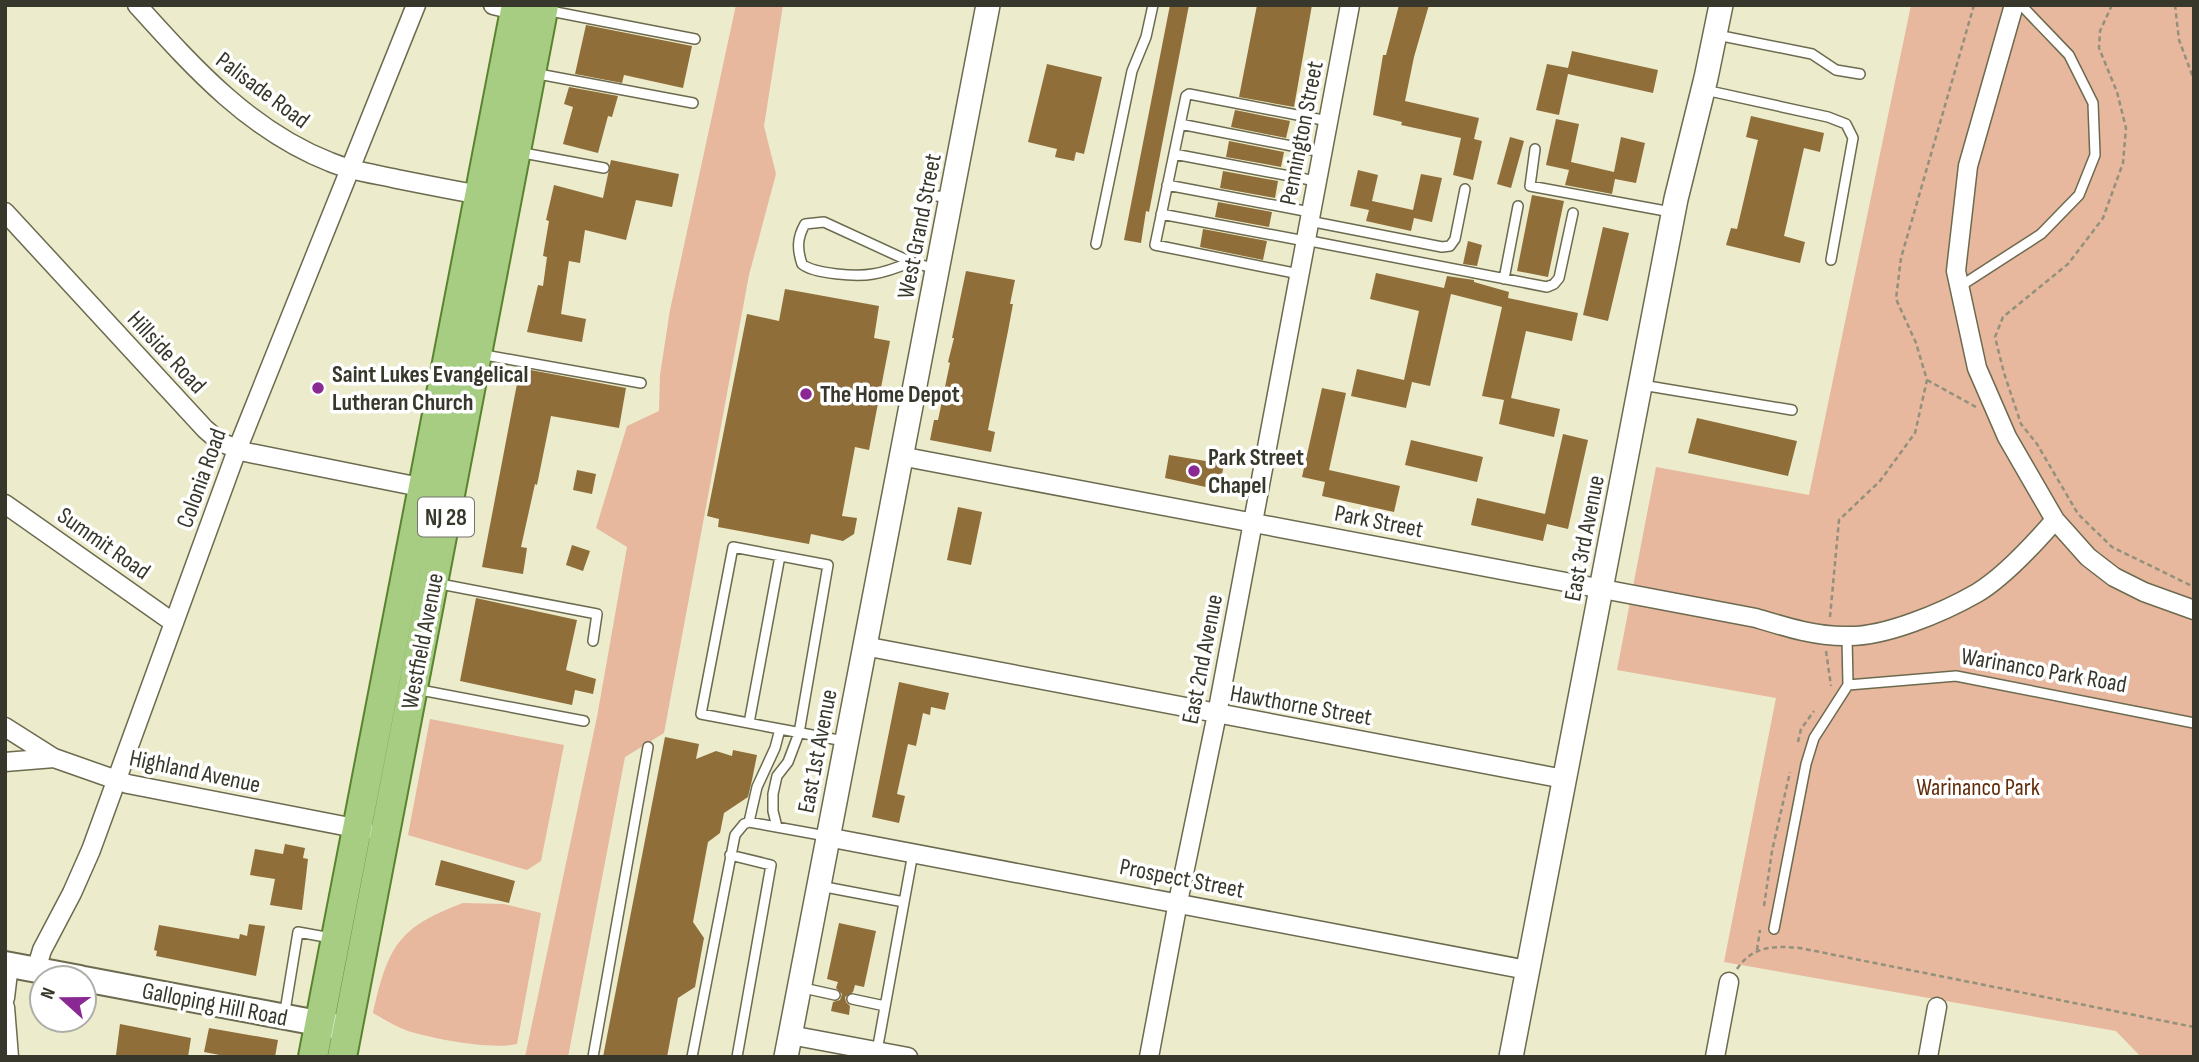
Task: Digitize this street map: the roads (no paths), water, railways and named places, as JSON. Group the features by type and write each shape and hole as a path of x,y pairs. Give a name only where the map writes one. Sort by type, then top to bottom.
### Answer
{"main road":[{"name":"Westfield Avenue","path":"333,1026 336,939 413,689 531,73 525,8"},
{"name":"Westfield Avenue","path":"333,1026 371,831 423,487 479,195 525,8"},
{"name":"Galloping Hill Road","path":"7,964 28,968"},
{"name":"Galloping Hill Road","path":"98,981 333,1026"},
{"name":"NJ 28","path":"313,1057 333,1026"},
{"name":"NJ 28","path":"333,1026 342,1057"}],"street":[{"name":"Palisade Road","path":"137,5 203,77 246,114 305,152 349,168 507,200"},
{"name":"Colonia Road","path":"38,964 46,942 81,873 237,450 416,5"},
{"name":"West Grand Street","path":"900,456 988,5"},
{"name":"Pennington Street","path":"1299,272 1350,5"},
{"name":"East 3rd Avenue","path":"1511,1057 1673,212 1721,5"},
{"path":"2014,5 1968,166 1956,271 1977,368 2007,437 2055,520 2088,557 2114,577 2144,592 2194,610"},
{"name":"Hillside Road","path":"5,212 220,442 237,450 451,493"},
{"name":"East 2nd Avenue","path":"1149,1057 1217,714 1299,272"},
{"name":"Park Street","path":"900,456 1601,589"},
{"name":"East 1st Avenue","path":"788,1046 900,456"},
{"name":"Summit Road","path":"5,503 174,622"},
{"path":"1601,589 1756,618 1797,631 1847,637 1902,627 1978,592 2029,549 2055,520"},
{"name":"Hawthorne Street","path":"864,646 1564,779"},
{"name":"Highland Avenue","path":"5,727 54,758 116,780 371,831"},
{"path":"5,762 54,758"},
{"name":"Prospect Street","path":"827,837 1527,970"},
{"path":"5,998 7,964"},
{"path":"1715,1057 1728,982"},
{"path":"5,1007 9,1057"},
{"path":"1928,1057 1937,1007"},
{"path":"788,1046 877,1051 908,1057"}],"lane":[{"path":"1096,244 1132,71 1146,37 1153,5"},
{"path":"1959,287 2041,234 2079,195 2095,155 2093,103 2069,55 2021,5"},
{"path":"525,8 695,39"},
{"path":"1716,33 1812,54 1836,70 1860,74"},
{"path":"531,73 693,103"},
{"path":"1703,90 1828,117 1846,124 1853,138 1832,260"},
{"path":"1299,272 1155,245 1186,96 1189,94 1328,121"},
{"path":"1180,124 1322,152"},
{"path":"1535,149 1530,187 1673,212"},
{"path":"516,151 604,168"},
{"path":"1174,154 1317,181"},
{"path":"1167,185 1307,229 1504,279 1547,287 1559,278 1573,213"},
{"path":"1161,214 1307,229 1442,247 1450,246 1455,239 1465,189"},
{"path":"925,194 951,199"},
{"path":"1504,279 1518,206"},
{"path":"911,262 870,275 815,271 802,264 797,249 800,232 805,224 824,222 911,262 937,269"},
{"path":"477,354 641,383"},
{"path":"1640,384 1792,410"},
{"path":"777,827 773,802 777,776 788,762 799,733 828,565 733,547 701,714 799,733 846,741"},
{"path":"749,723 780,556"},
{"path":"433,582 597,614 593,641"},
{"path":"1774,929 1806,764 1814,738 1848,685 1847,637"},
{"name":"Warinanco Park Road","path":"1848,685 1956,676 2194,723"},
{"path":"413,689 584,721"},
{"path":"749,822 757,787 775,748 780,729"},
{"path":"593,1057 648,747"},
{"path":"692,1057 736,835 744,824 749,822 827,837"},
{"path":"877,1051 913,853"},
{"path":"730,855 772,865 737,1057"},
{"path":"817,886 904,902"},
{"path":"284,1017 298,932 336,939"},
{"path":"799,987 835,995"},
{"path":"852,999 886,1006"}],"place":[{"name":"Saint Lukes Evangelical Lutheran Church","path":"318,388"},
{"name":"The Home Depot","path":"806,394"},
{"name":"Park Street Chapel","path":"1194,471"}],"park label":[{"name":"Warinanco Park","path":"1978,787"}]}
